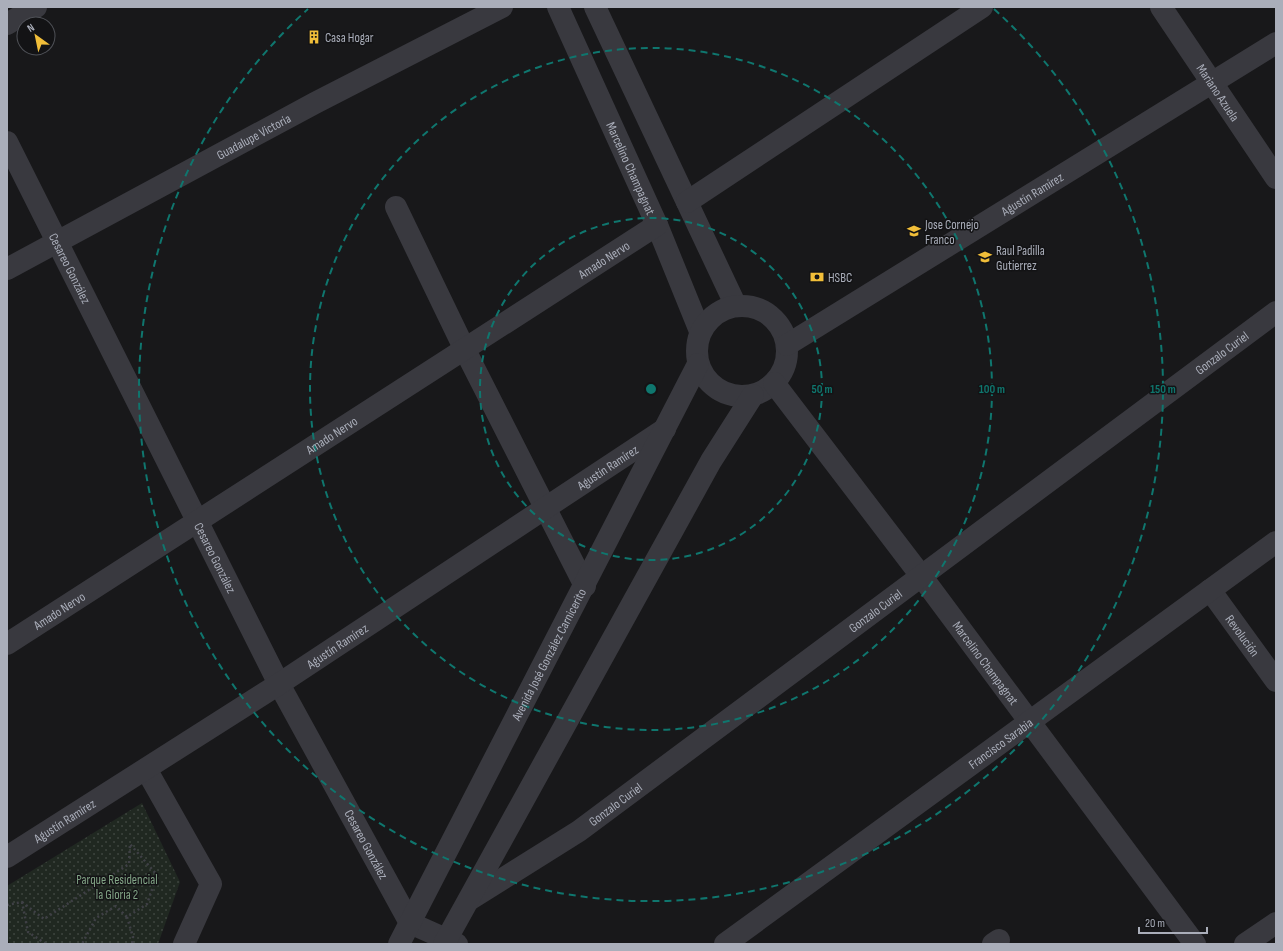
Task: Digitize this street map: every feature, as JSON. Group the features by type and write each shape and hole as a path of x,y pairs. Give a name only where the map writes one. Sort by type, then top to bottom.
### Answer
{"street":[{"path":"7,24 36,7"},
{"name":"Guadalupe Victoria","path":"7,269 315,104 502,7"},
{"name":"Marcelino Champagnat","path":"558,7 657,226 700,331"},
{"path":"594,7 736,306"},
{"path":"687,202 982,7"},
{"name":"Mariano Azuela","path":"1161,7 1276,178"},
{"name":"Agustín Ramírez","path":"788,344 1212,84 1276,43"},
{"name":"Cesareo González","path":"7,142 279,684 410,923"},
{"path":"396,207 465,350 585,586"},
{"name":"Amado Nervo","path":"7,644 657,226"},
{"path":"736,306 760,308 778,323 788,344 785,365 774,383 753,395 736,396 719,390 706,379 698,364 696,348 700,331 715,314 736,306"},
{"name":"Gonzalo Curiel","path":"469,900 579,831 1276,312"},
{"name":"Avenida José González Carnicerito","path":"399,944 585,586 698,364"},
{"name":"Marcelino Champagnat","path":"774,383 922,577 1194,944"},
{"path":"410,923 449,942 469,900 707,468 753,395"},
{"name":"Agustín Ramírez","path":"7,857 279,684 665,429"},
{"name":"Francisco Sarabia","path":"725,944 1276,542"},
{"name":"Revolución","path":"1210,590 1276,681"},
{"path":"146,769 211,884 184,944"},
{"path":"1245,944 1276,923"}],"path":[{"path":"7,905 22,902 44,919 129,864 130,844 157,875 147,904 127,917"},
{"path":"22,902 28,932 46,944"},
{"path":"82,944 96,918 116,906 127,917 133,937 132,944"}],"green space":[{"name":"Parque Residencial la Gloria 2","path":"142,803 180,882 158,944 10,944 7,939 7,886"}],"place":[{"name":"Casa Hogar","path":"314,37"},
{"name":"Jose Cornejo Franco","path":"914,231"},
{"name":"Raul Padilla Gutierrez","path":"985,257"},
{"name":"HSBC","path":"817,277"}]}
